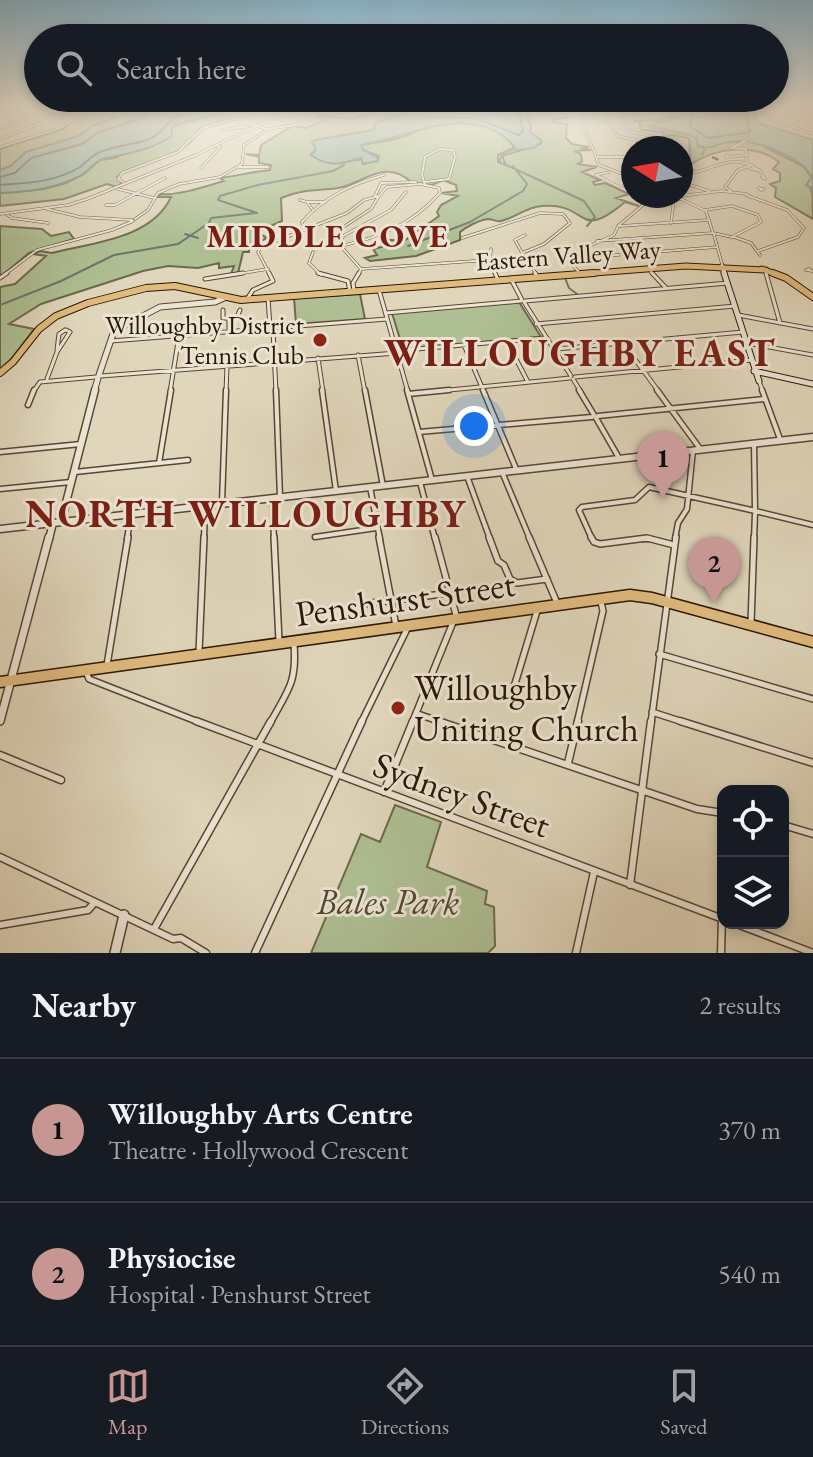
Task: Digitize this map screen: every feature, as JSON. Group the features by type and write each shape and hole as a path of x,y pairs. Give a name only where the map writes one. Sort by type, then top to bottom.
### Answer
{"main road":[{"name":"Eastern Valley Way","path":"0,373 17,360 42,325 65,312 155,286 180,287 224,298 247,299 722,265 766,270 786,278 813,297"},
{"path":"722,265 757,372 812,386"},
{"name":"Penshurst Street","path":"5,681 637,595 813,642"}],"street":[{"path":"125,183 118,179 122,173 180,151"},
{"path":"0,214 76,204 200,151"},
{"path":"201,168 216,151"},
{"path":"0,278 37,250 112,230 133,220 149,209 154,198 177,185 216,178 244,162 244,151"},
{"path":"424,184 425,157 433,151"},
{"path":"247,299 253,290 272,283 259,249 347,213 389,186 449,179 455,157 453,151"},
{"path":"594,151 600,166 621,174"},
{"path":"747,151 749,165"},
{"path":"728,155 748,155"},
{"path":"596,157 621,158"},
{"path":"693,171 699,172 707,165 721,162 749,165 760,171 762,177"},
{"path":"721,191 738,170 749,165"},
{"path":"237,167 268,167"},
{"path":"611,171 596,175 621,188"},
{"path":"304,232 306,228 302,222 312,209 355,182 384,175"},
{"path":"106,205 115,205 165,178"},
{"path":"341,246 390,235 421,214 440,193 436,187 405,180 381,183 377,186 372,209 331,233 341,246 361,269"},
{"path":"693,187 703,191 755,195 789,212 804,228 796,238 765,246 751,243"},
{"path":"725,187 734,192"},
{"path":"117,188 154,198"},
{"path":"755,195 761,190"},
{"path":"693,193 703,191"},
{"path":"341,246 343,236 392,209 406,192"},
{"path":"300,200 325,202"},
{"path":"307,202 312,209"},
{"path":"597,241 714,234 732,237 741,236 760,225 758,215 734,206 705,210 693,203"},
{"path":"45,207 80,217 133,220"},
{"path":"566,259 614,235 618,226 639,208"},
{"path":"671,223 673,208"},
{"path":"705,210 722,265"},
{"path":"462,238 541,213 561,213 570,220 544,244 522,253"},
{"path":"6,214 12,218 48,223"},
{"path":"618,226 709,220"},
{"path":"525,235 515,240 538,277"},
{"path":"741,236 759,253 765,246"},
{"path":"566,259 717,247"},
{"path":"491,249 490,263 498,280"},
{"path":"313,252 309,263 314,271 324,277 348,281 352,292"},
{"path":"566,259 581,274"},
{"path":"361,269 431,266 460,261 490,263"},
{"path":"205,279 268,269"},
{"path":"352,292 361,269"},
{"path":"766,270 765,284 776,301 780,323"},
{"path":"651,272 666,289"},
{"path":"511,279 620,459"},
{"path":"386,313 728,283"},
{"path":"379,290 432,480"},
{"path":"0,721 5,681 71,482 108,341 114,331 158,307 215,302 224,298"},
{"path":"268,298 275,362 279,643"},
{"path":"536,324 735,306"},
{"path":"223,310 223,318 229,318 237,317 240,310"},
{"path":"738,315 813,329"},
{"path":"229,318 229,332"},
{"path":"108,341 387,319"},
{"path":"46,381 69,331 59,333 57,352"},
{"path":"556,349 743,332"},
{"path":"159,463 179,336"},
{"path":"28,405 35,387 46,381 545,338"},
{"path":"507,342 528,382"},
{"path":"623,343 697,450 687,509 678,523 674,545 630,885"},
{"path":"747,343 813,355"},
{"path":"464,345 517,471"},
{"path":"358,355 383,486"},
{"path":"318,358 336,491"},
{"path":"222,503 227,366"},
{"path":"408,394 643,371 757,372 781,440"},
{"path":"419,432 765,399"},
{"path":"0,529 813,437"},
{"path":"751,626 754,443"},
{"path":"0,452 81,444"},
{"path":"74,472 188,460"},
{"path":"502,472 558,605"},
{"path":"467,476 498,561 504,565 510,579 519,583 547,579"},
{"path":"0,489 71,482"},
{"path":"384,793 454,619 420,482"},
{"path":"370,487 396,627"},
{"path":"674,545 647,538 600,544 594,542 579,510 582,507 635,500 649,487 813,525"},
{"path":"199,655 205,505"},
{"path":"94,680 103,668 131,514"},
{"path":"315,537 377,528"},
{"path":"364,604 450,593"},
{"path":"568,763 603,611 600,599"},
{"path":"514,687 536,608"},
{"path":"255,953 409,625"},
{"path":"154,929 295,677 294,641"},
{"path":"659,654 813,699"},
{"name":"Sydney Street","path":"85,670 89,679 717,917"},
{"path":"652,712 813,763"},
{"path":"418,714 697,809 717,812"},
{"path":"0,755 61,780"},
{"path":"789,827 813,834"},
{"path":"0,857 173,939 181,938 206,953"},
{"path":"576,953 594,872"},
{"path":"0,925 88,910 95,902"},
{"path":"115,953 124,915"},
{"path":"721,953 722,929"},
{"path":"750,929 812,953"}],"green space":[{"path":"0,151 28,151 11,166 0,170"},
{"path":"127,151 177,151 123,172 117,177 122,183 117,187 107,184 64,199 0,206 0,193 44,189 66,183 84,174 100,160 115,158"},
{"path":"314,151 311,154 361,160 379,156 367,151 505,151 498,155 498,162 506,165 502,156 517,151 575,151 581,154 582,161 578,164 597,167 582,172 600,180 593,182 595,185 605,183 621,190 621,196 616,198 621,200 621,205 609,214 590,220 557,206 536,207 501,221 488,219 477,222 460,232 460,240 416,256 370,261 365,258 377,255 373,249 390,245 378,239 404,241 439,216 437,212 441,205 458,196 442,193 457,191 456,185 443,180 432,185 411,182 401,175 383,172 347,186 296,193 281,198 282,221 257,232 267,238 249,247 249,252 243,252 238,273 231,274 234,266 219,268 219,263 198,268 168,266 41,304 9,324 34,329 0,369 0,287 15,284 46,256 33,254 102,242 135,231 162,211 171,197 158,197 161,194 183,192 224,181 220,178 270,170 271,165 259,163 259,157 246,154"},
{"path":"693,151 722,151 711,155 693,163"},
{"path":"755,151 774,151 803,166 812,178 813,219 775,197 776,188 770,184 780,181 780,173 773,169 779,162"},
{"path":"0,226 42,229 51,236 69,232 74,239 29,253 0,277"},
{"path":"360,294 365,319 296,324 294,298"},
{"path":"519,302 541,337 403,349 392,313"},
{"name":"Bales Park","path":"395,805 441,822 427,867 487,891 485,904 494,907 495,946 488,953 311,953 361,834 380,842"}],"water":[{"path":"134,151 102,159 80,176 61,184 31,191 0,193 0,170 11,166 26,152"},
{"path":"315,151 366,151 377,157 378,161 363,164 361,158 330,163 311,155"},
{"path":"778,151 813,151 813,189 806,185 812,177 798,162"}],"waterway":[{"path":"509,151 501,155 500,162 515,169"},
{"path":"190,236 209,223 211,218 257,213 218,200 220,196 258,185 333,171 344,165"},
{"path":"513,166 515,169"},
{"path":"408,246 470,222 523,191 527,184 515,169"},
{"path":"515,169 584,201 595,217 587,226"},
{"path":"810,189 813,195"},
{"path":"185,234 190,236"},
{"path":"0,305 61,281 114,255 178,244 190,236"},
{"path":"190,236 198,238"},
{"path":"565,278 569,288 577,294"}],"railway":[{"path":"712,157 719,160"}],"place":[{"name":"Willoughby District Tennis Club","path":"320,340"},
{"name":"Willoughby Arts Centre","path":"663,498"},
{"name":"Physiocise","path":"714,603"},
{"name":"Willoughby Uniting Church","path":"398,708"}],"district":[{"name":"MIDDLE COVE","path":"328,236"},
{"name":"WILLOUGHBY EAST","path":"580,353"},
{"name":"NORTH WILLOUGHBY","path":"246,514"}]}
